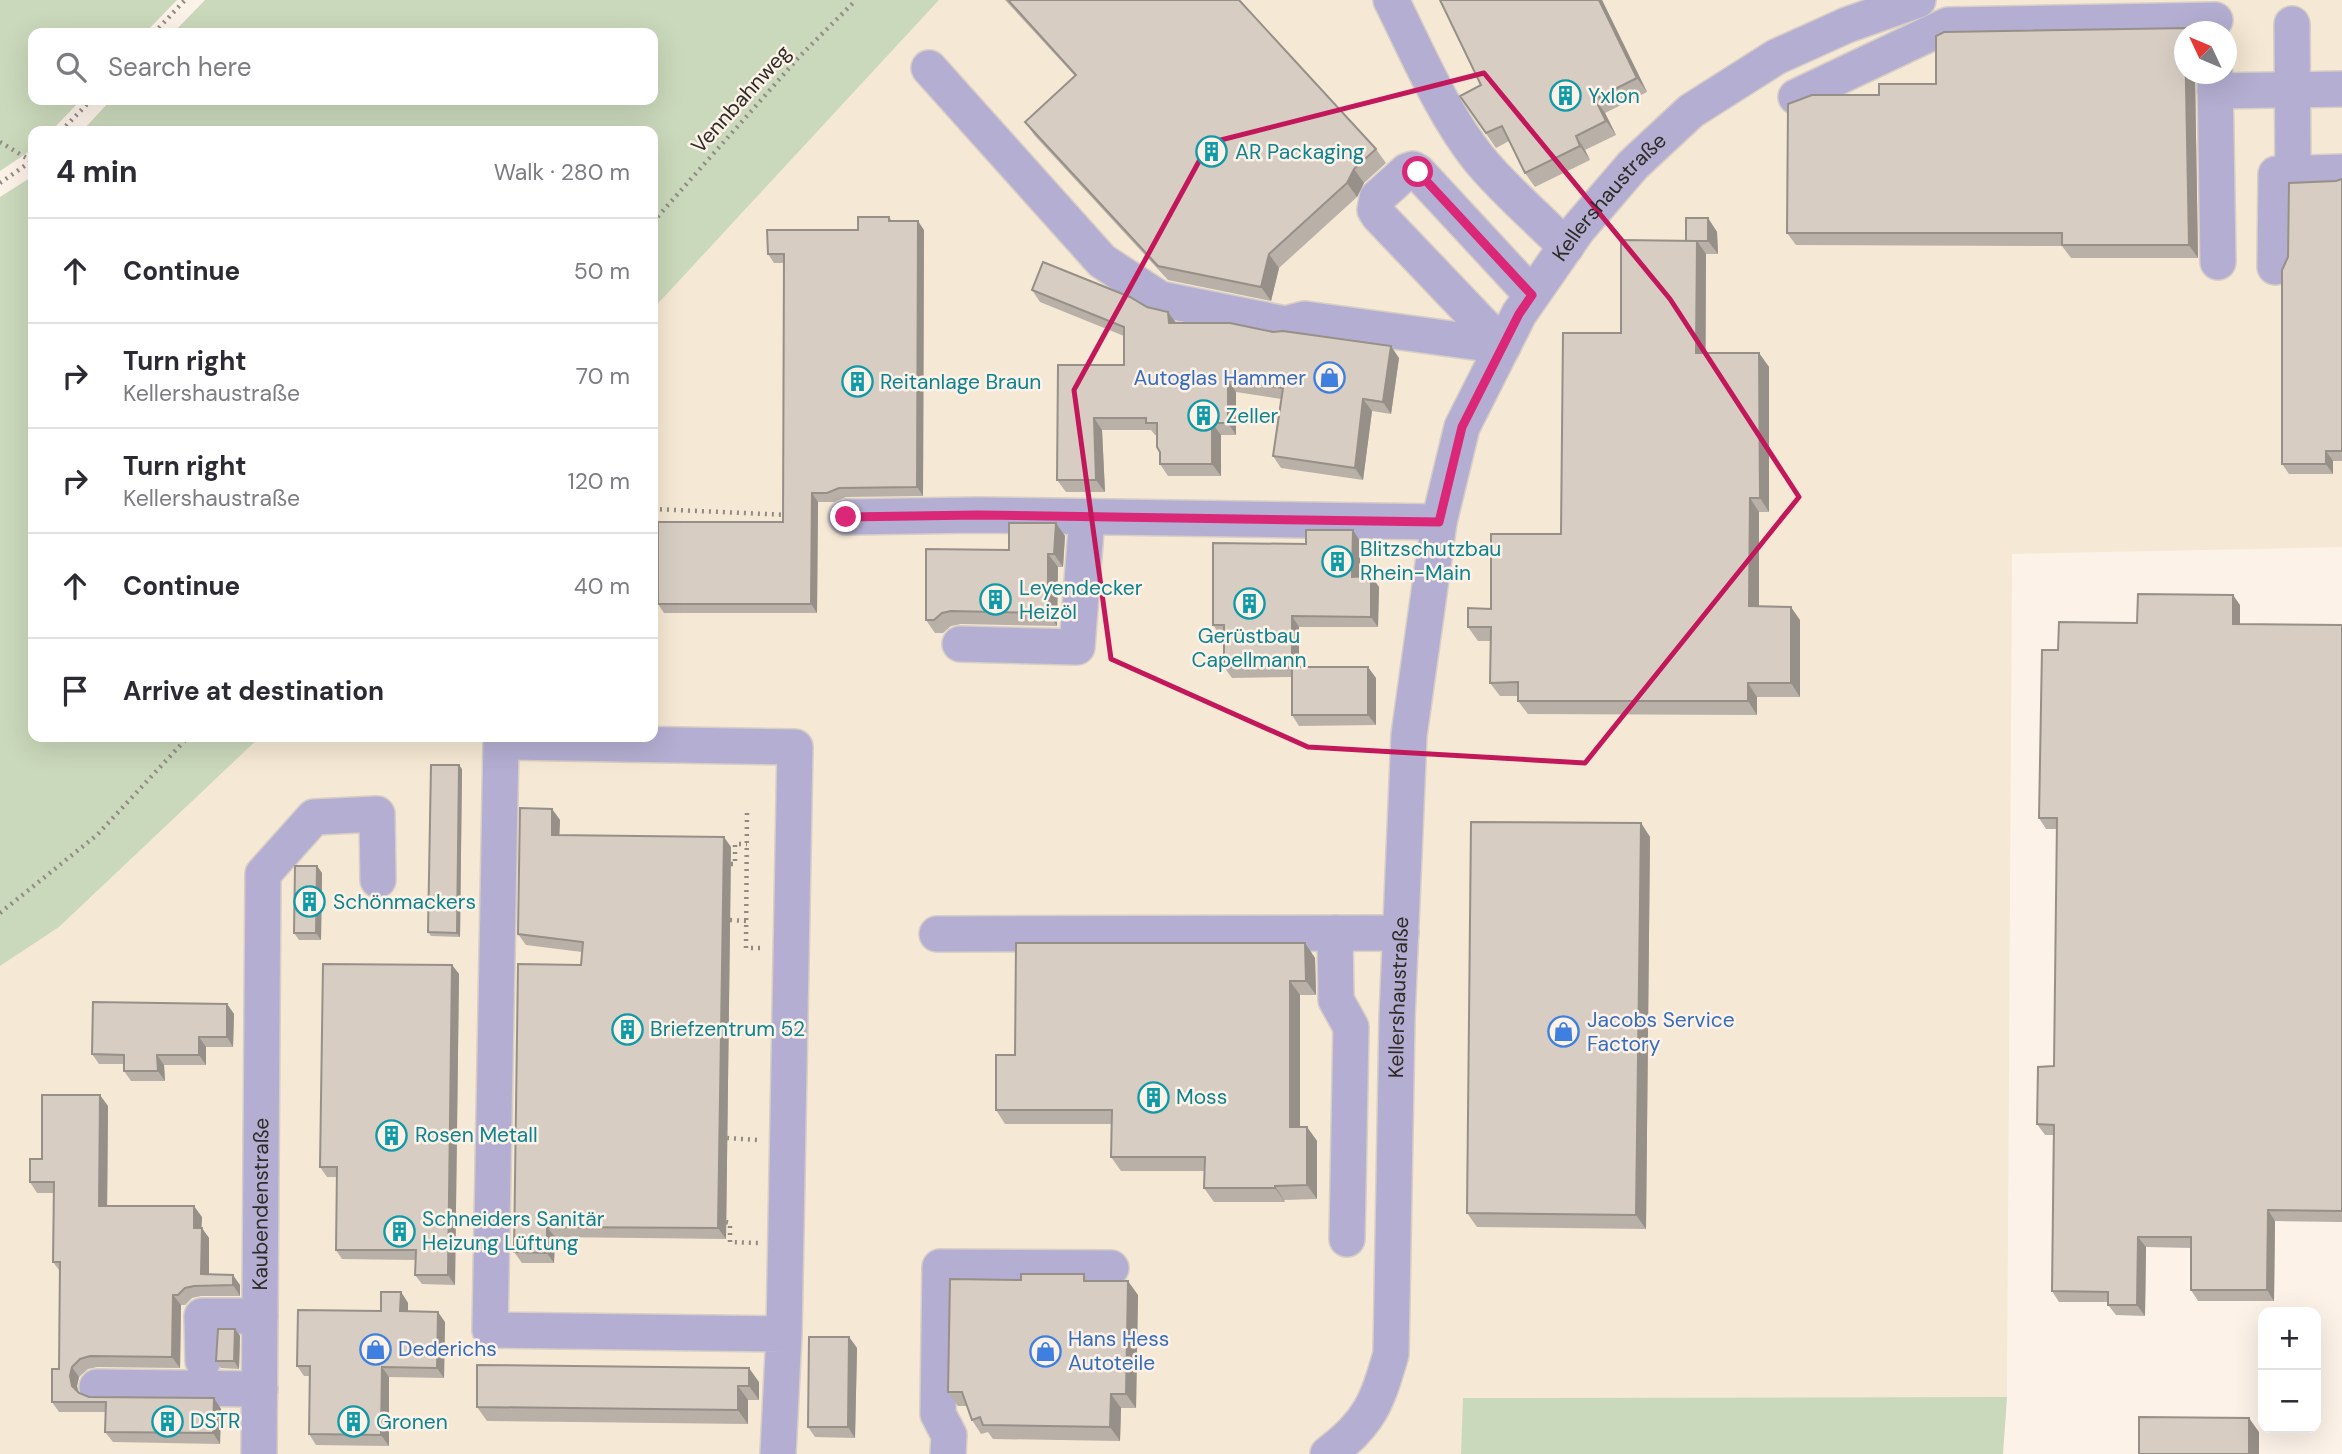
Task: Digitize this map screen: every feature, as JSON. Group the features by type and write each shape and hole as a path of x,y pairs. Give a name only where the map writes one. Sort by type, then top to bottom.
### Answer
{"street":[{"path":"1391,0 1434,85 1480,161 1566,247"},
{"name":"Kellershaustraße","path":"1328,1454 1352,1437 1377,1400 1391,1353 1397,1018 1409,735 1439,522 1462,427 1519,314 1566,247 1633,165 1691,111 1776,57 1918,0"},
{"path":"1796,97 1948,25 2214,17"},
{"path":"2292,24 2293,173"},
{"path":"1821,37 1839,76"},
{"path":"929,68 1102,261 1160,299 1285,324 1305,319 1503,346"},
{"path":"2215,84 2218,262"},
{"path":"2237,84 2291,89 2342,89"},
{"path":"1503,346 1379,216 1375,210 1377,198 1408,171 1413,169 1418,172 1532,295"},
{"path":"2275,267 2276,174 2342,172"},
{"path":"846,517 978,515 1439,522"},
{"path":"960,645 1077,647 1087,517"},
{"path":"778,1454 784,1334 795,747 501,742 490,1329 784,1334"},
{"name":"Kaubendenstraße","path":"259,1454 263,874 314,817 377,814 378,880"},
{"path":"1335,933 1336,1000 1351,1027 1347,1239"},
{"path":"937,934 1401,933"},
{"path":"948,1454 949,1435 938,1414 940,1267 1111,1268"},
{"path":"203,1361 202,1317 260,1316"},
{"path":"97,1387 260,1389"}],"path":[{"path":"159,28 185,0"},
{"name":"Vennbahnweg","path":"658,216 799,57 856,0"},
{"path":"66,126 86,105"},
{"path":"0,142 28,159"},
{"path":"0,183 28,165"},
{"path":"658,509 791,515"},
{"path":"0,913 97,835 183,742"},
{"path":"747,813 746,948 791,948"},
{"path":"731,864 735,864 735,844 747,844"},
{"path":"730,920 746,921"},
{"path":"727,1139 735,1139"},
{"path":"726,1223 730,1223 730,1242 786,1243"}],"highlighted area":[{"path":"1484,73 1670,299 1799,497 1585,763 1308,747 1111,659 1074,390 1209,143"}],"shaded area":[{"path":"939,0 2342,0 2342,547 2012,554 2007,1397 1464,1398 1461,1454 0,1454 0,966 59,927 255,742 658,742 658,304"}],"green space":[{"path":"0,0 177,0 150,28 28,28 28,105 76,105 56,126 28,126 28,152 0,171"},
{"path":"205,0 939,0 658,304 658,126 87,126 106,105 658,105 658,28 178,28"},
{"path":"28,179 28,742 255,742 59,927 0,966 0,197"},
{"path":"2007,1397 2003,1454 1461,1454 1463,1398"}],"building":[{"name":"AR Packaging","path":"1008,0 1239,0 1376,149 1354,169 1347,183 1269,254 1261,287 1158,266 1025,122 1076,75"},
{"name":"Yxlon","path":"1440,0 1599,0 1637,78 1595,99 1606,121 1576,136 1580,146 1525,173 1502,126 1486,133 1460,96 1481,85"},
{"path":"2174,28 2174,84 2186,84 2189,245 2062,245 2062,233 1787,233 1788,104 1812,95 1879,95 1879,84 1936,84 1936,36 1944,32"},
{"path":"2342,179 2342,451 2326,451 2326,464 2282,464 2282,270 2288,257 2289,183"},
{"name":"Reitanlage Braun","path":"858,217 918,221 917,487 839,488 827,493 812,493 811,604 658,604 658,522 783,522 784,254 768,254 767,230 858,230"},
{"path":"1686,218 1708,218 1708,241 1686,241"},
{"path":"1621,240 1697,241 1696,353 1759,353 1760,498 1750,498 1749,606 1791,607 1791,683 1748,683 1748,701 1518,701 1518,682 1490,683 1491,627 1468,627 1468,608 1491,609 1491,534 1561,534 1563,333 1621,333"},
{"path":"1043,262 1130,297 1147,307 1168,312 1169,323 1230,323 1273,332 1283,331 1391,346 1383,402 1363,399 1355,468 1273,456 1283,388 1228,380 1228,423 1212,423 1212,464 1160,464 1157,423 1146,423 1146,418 1094,418 1096,480 1057,480 1058,365 1124,365 1124,327 1032,290"},
{"name":"Leyendecker Heizöl","path":"1009,523 1056,523 1054,554 1048,554 1048,613 951,611 942,613 934,620 926,620 926,549 1009,550"},
{"path":"1306,530 1353,530 1352,577 1371,576 1371,617 1292,616 1292,667 1224,667 1224,625 1213,625 1213,543 1306,544"},
{"path":"2138,594 2233,595 2233,624 2342,625 2342,1211 2268,1210 2267,1290 2191,1290 2191,1237 2138,1237 2137,1305 2108,1305 2108,1292 2052,1291 2054,1125 2037,1124 2038,1067 2054,1066 2057,818 2039,818 2042,650 2058,650 2059,622 2137,623"},
{"path":"1292,667 1368,667 1368,715 1292,715"},
{"path":"431,765 459,765 457,933 428,932"},
{"name":"Briefzentrum 52","path":"520,808 552,809 552,835 724,837 718,1228 547,1227 547,1253 514,1252 518,964 581,965 583,942 518,934"},
{"name":"Jacobs Service Factory","path":"1471,822 1641,823 1636,1215 1467,1213"},
{"name":"Schönmackers","path":"295,866 317,866 316,933 294,933"},
{"name":"Moss","path":"1016,943 1305,943 1306,981 1290,981 1290,1127 1307,1127 1307,1185 1204,1188 1205,1157 1111,1157 1112,1110 996,1110 996,1055 1015,1055"},
{"path":"323,964 452,965 448,1275 415,1275 416,1250 336,1250 337,1167 320,1167"},
{"path":"93,1002 227,1004 227,1037 199,1037 199,1055 157,1055 158,1071 124,1071 124,1055 92,1054"},
{"path":"42,1095 100,1095 99,1206 194,1206 194,1228 202,1228 201,1274 233,1275 233,1285 194,1286 173,1295 172,1357 90,1356 80,1359 72,1367 72,1386 89,1397 214,1398 213,1433 105,1432 106,1402 52,1402 52,1369 59,1369 60,1262 53,1262 54,1182 30,1182 30,1159 42,1159"},
{"name":"Hans Hess Autoteile","path":"1021,1274 1084,1274 1084,1281 1128,1281 1126,1394 1111,1394 1110,1427 983,1425 980,1417 972,1420 962,1392 948,1392 950,1279 1021,1280"},
{"path":"381,1292 401,1292 400,1311 438,1312 437,1368 382,1367 381,1435 309,1434 310,1366 297,1366 298,1310 381,1311"},
{"path":"218,1329 235,1329 234,1361 216,1361"},
{"path":"809,1337 849,1337 848,1427 808,1427"},
{"path":"477,1365 749,1368 749,1386 738,1386 738,1410 477,1407"},
{"path":"2139,1417 2249,1418 2249,1454 2139,1454"}],"place":[{"name":"Yxlon","path":"1565,96"},
{"name":"AR Packaging","path":"1212,152"},
{"name":"Autoglas Hammer","path":"1329,378"},
{"name":"Reitanlage Braun","path":"857,382"},
{"name":"Zeller","path":"1203,416"},
{"name":"Blitzschutzbau Rhein-Main","path":"1337,561"},
{"name":"Leyendecker Heizöl","path":"996,600"},
{"name":"Gerüstbau Capellmann","path":"1249,604"},
{"name":"Schönmackers","path":"310,902"},
{"name":"Briefzentrum 52","path":"627,1029"},
{"name":"Jacobs Service Factory","path":"1564,1032"},
{"name":"Moss","path":"1153,1097"},
{"name":"Rosen Metall","path":"392,1135"},
{"name":"Schneiders Sanitär Heizung Lüftung","path":"399,1231"},
{"name":"Dederichs","path":"375,1349"},
{"name":"Hans Hess Autoteile","path":"1045,1351"},
{"name":"DSTR","path":"167,1421"},
{"name":"Gronen","path":"353,1422"}],"route":[{"path":"846,517 978,515 1439,522 1462,427 1519,314 1532,295 1418,172"}]}
